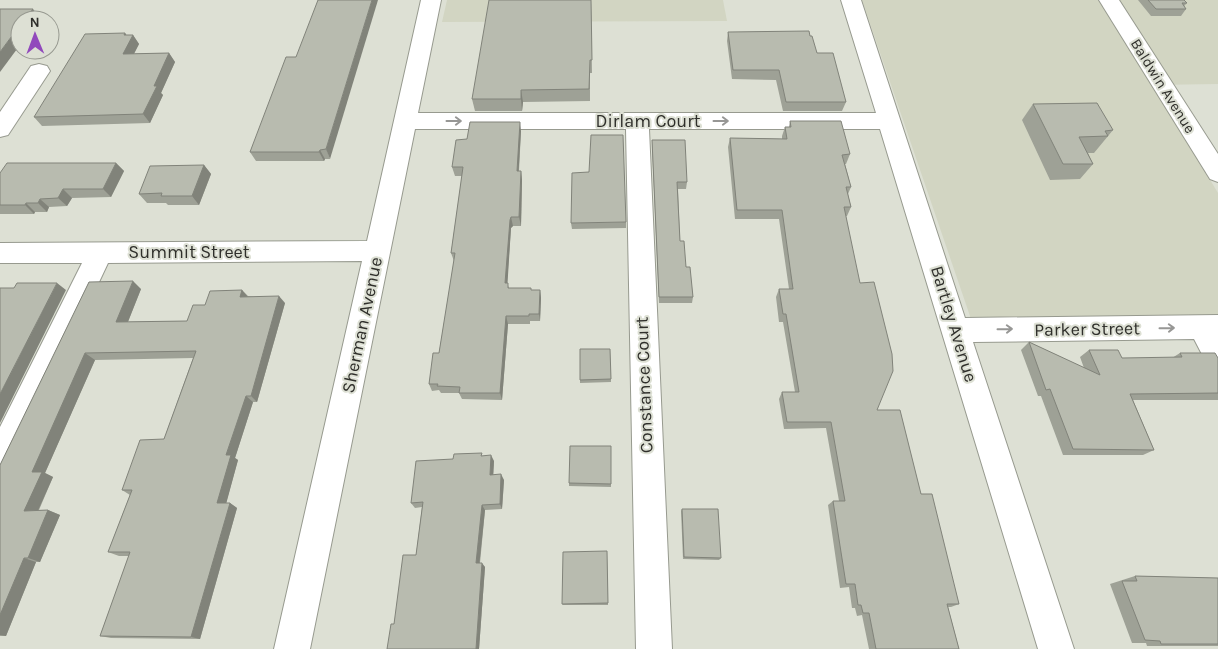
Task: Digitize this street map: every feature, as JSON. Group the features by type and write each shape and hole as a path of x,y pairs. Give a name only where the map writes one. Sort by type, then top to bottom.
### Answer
{"street":[{"name":"Sherman Avenue","path":"292,649 431,0"},
{"name":"Bartley Avenue","path":"852,0 1056,649"},
{"name":"Baldwin Avenue","path":"1109,0 1218,173"},
{"path":"0,129 39,71"},
{"name":"Dirlam Court","path":"405,121 890,121"},
{"name":"Constance Court","path":"637,121 654,649"},
{"name":"Summit Street","path":"0,253 378,251"},
{"path":"0,459 100,253"},
{"path":"1210,327 1218,357"},
{"name":"Parker Street","path":"956,330 1210,327"}],"shaded area":[{"path":"447,0 723,0 727,21 442,22"},
{"path":"862,0 1218,0 1218,84 1153,85 1218,193 1218,317 971,319"}],"building":[{"path":"318,0 372,0 326,149 319,152 250,152 286,57 296,57"},
{"path":"489,0 591,0 592,60 590,60 589,89 521,90 521,99 472,99"},
{"path":"1148,0 1184,0 1187,3 1182,3 1186,9 1156,9"},
{"path":"0,9 33,9 10,10 10,38 0,52"},
{"path":"809,31 817,53 833,53 846,102 786,102 779,70 733,70 728,32"},
{"path":"125,33 124,35 133,35 123,54 169,53 154,86 157,86 143,114 34,117 85,34"},
{"path":"1097,103 1113,130 1105,131 1108,136 1079,137 1093,164 1063,164 1033,104"},
{"path":"790,121 841,121 850,154 842,155 851,187 846,187 851,207 844,207 860,283 874,282 892,354 893,371 877,410 900,410 921,494 932,494 959,604 947,604 959,649 876,649 869,613 863,613 861,605 858,605 855,584 846,584 833,501 845,501 831,422 787,422 782,392 799,392 786,314 783,314 779,289 793,289 782,210 737,210 730,138 787,139 785,127 791,127"},
{"path":"470,122 520,122 517,171 521,171 519,217 511,217 510,220 505,283 508,283 508,288 540,290 539,314 506,316 500,393 459,393 460,387 429,384 433,353 439,353 455,253 451,253 463,167 452,167 456,140 467,139"},
{"path":"591,135 623,135 626,222 571,223 572,173 589,172"},
{"path":"652,140 685,140 687,182 677,182 680,241 684,241 686,267 690,267 693,297 659,297"},
{"path":"7,163 116,163 103,189 63,189 58,198 40,199 38,203 26,203 25,205 0,205 0,173"},
{"path":"204,165 192,196 161,196 162,193 139,194 150,166"},
{"path":"133,281 116,322 187,321 193,305 205,305 210,291 242,290 240,297 279,296 251,396 246,396 226,455 231,455 217,503 230,503 191,637 100,636 130,552 108,552 132,490 122,490 140,440 164,439 196,351 85,353 32,472 42,472 24,511 48,510 28,558 24,558 0,615 0,465 89,282"},
{"path":"17,283 57,283 0,394 0,288 14,288"},
{"path":"1029,342 1100,375 1089,350 1118,350 1122,358 1182,357 1180,353 1215,353 1218,358 1218,393 1130,394 1154,450 1073,449 1050,389 1046,390"},
{"path":"580,349 610,349 611,379 580,380"},
{"path":"570,446 611,446 611,484 569,483"},
{"path":"482,453 481,456 491,455 490,475 501,474 500,504 482,505 476,563 482,563 476,649 387,649 391,624 394,624 403,555 416,555 423,502 411,503 416,461 453,459 454,454"},
{"path":"682,509 718,509 721,558 684,557"},
{"path":"607,551 608,603 562,604 563,552"},
{"path":"1135,576 1218,578 1218,644 1161,644 1160,641 1145,640 1122,581 1137,581"}]}
